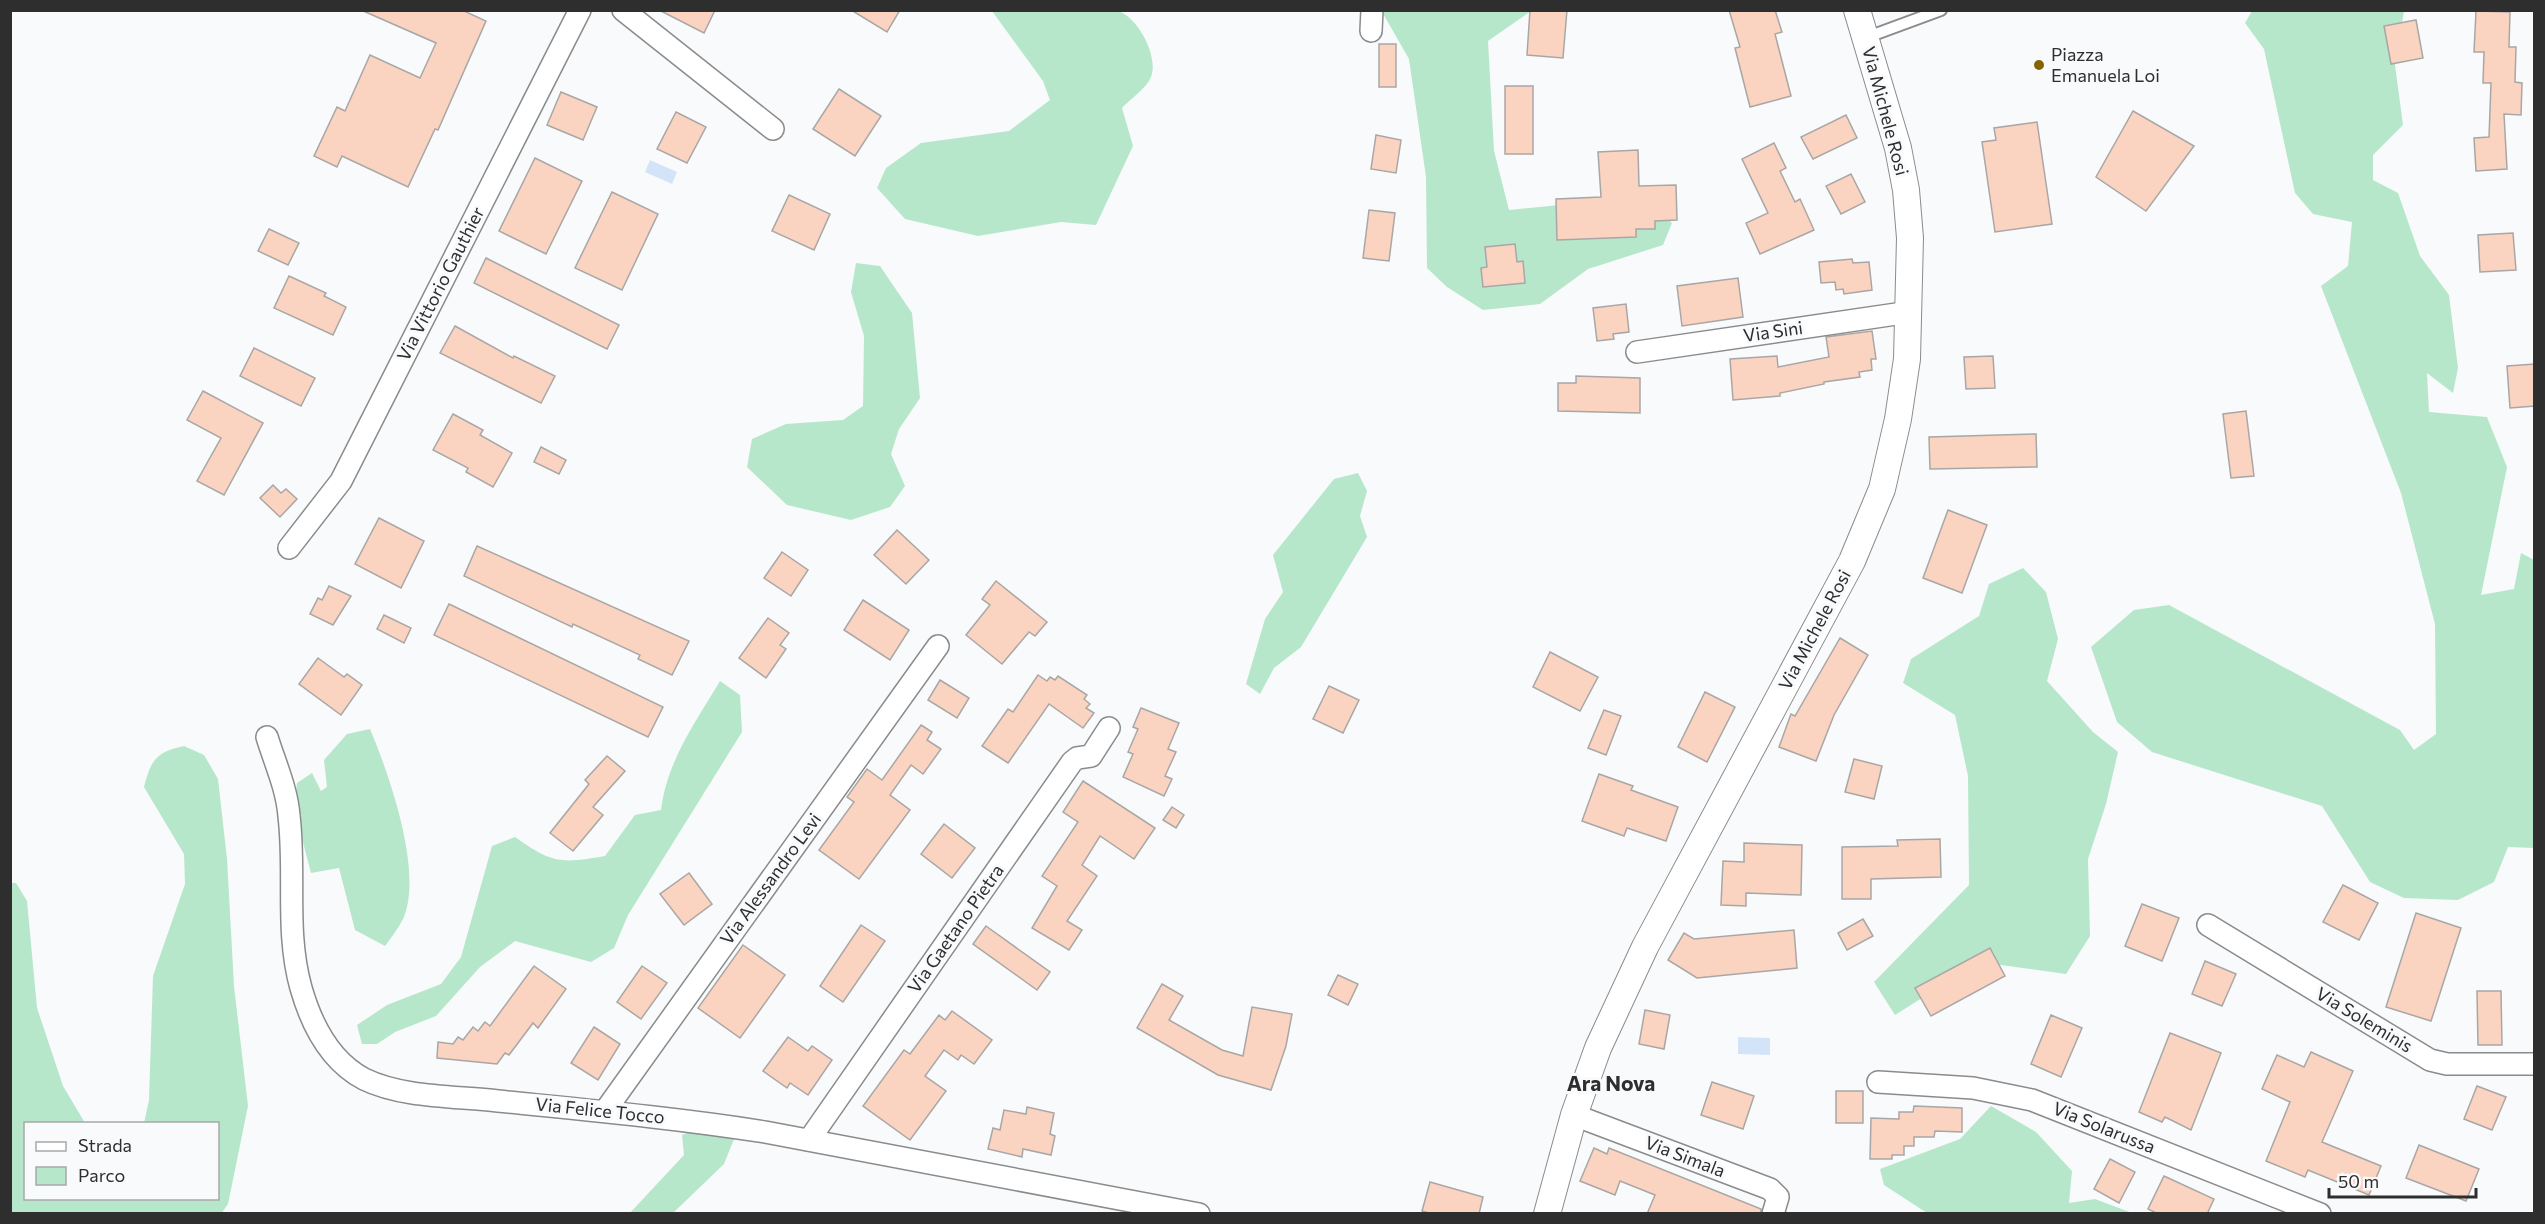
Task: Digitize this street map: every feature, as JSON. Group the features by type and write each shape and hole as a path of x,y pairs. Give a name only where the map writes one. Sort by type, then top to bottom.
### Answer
{"street":[{"name":"Via Vittorio Gauthier","path":"289,548 341,481 580,10"},
{"path":"624,10 773,129"},
{"name":"Via Michele Rosi","path":"1547,1214 1574,1115 1598,1048 1645,947 1852,561 1882,489 1898,419 1907,359 1910,312 1910,238 1903,169 1857,10"},
{"name":"Via Sini","path":"1636,352 1910,312"},
{"name":"Via Alessandro Levi","path":"604,1111 938,646"},
{"name":"Via Gaetano Pietra","path":"808,1140 1072,762 1077,758 1091,756 1109,728"},
{"name":"Via Felice Tocco","path":"267,737 289,813 290,918 295,964 308,1008 322,1037 337,1057 365,1079 395,1089 696,1121 1199,1214"},
{"name":"Via Soleminis","path":"2208,925 2430,1060 2447,1064 2535,1064"},
{"name":"Via Solarussa","path":"1878,1082 1972,1088 2026,1098 2320,1214"},
{"name":"Via Simala","path":"1574,1115 1770,1189 1778,1197 1773,1214"}],"lane":[{"path":"1865,38 1941,10"}],"green space":[{"path":"1381,10 1531,11 1488,41 1494,151 1509,210 1642,197 1672,223 1663,245 1588,269 1540,304 1483,310 1447,287 1427,268 1426,177 1409,59"},
{"path":"992,11 1118,11 1133,21 1145,39 1152,59 1151,77 1122,108 1133,146 1096,225 1061,222 978,236 905,219 877,188 886,168 921,143 1009,131 1050,100 1043,81"},
{"path":"2252,11 2404,11 2395,65 2403,125 2373,155 2373,180 2398,193 2420,256 2449,295 2458,368 2453,393 2427,373 2429,412 2487,417 2507,467 2481,595 2514,589 2521,553 2534,560 2534,848 2508,847 2494,882 2458,900 2404,898 2370,882 2322,806 2152,752 2117,722 2091,647 2134,610 2169,605 2400,730 2414,750 2436,734 2435,624 2401,493 2321,286 2348,266 2352,222 2313,214 2295,193 2264,49 2245,23"},
{"path":"856,263 880,266 912,313 920,398 899,429 891,454 905,486 890,507 851,520 787,505 747,467 752,439 786,424 843,420 863,406 864,336 851,292"},
{"path":"1358,473 1367,491 1360,516 1367,537 1301,647 1274,668 1260,694 1246,684 1265,619 1283,592 1273,555 1334,479"},
{"path":"2023,568 2046,592 2058,639 2047,681 2093,732 2118,752 2106,804 2088,859 2090,936 2066,974 1979,962 1895,1015 1874,982 1969,885 1968,776 1955,715 1903,683 1911,659 1979,616 1989,584"},
{"path":"720,681 740,695 742,732 628,915 614,948 591,962 515,941 480,967 436,1016 395,1032 377,1044 362,1044 357,1025 387,1005 441,984 461,957 492,846 515,837 538,852 557,859 577,860 605,856 635,815 661,810 669,775 683,743"},
{"path":"370,729 402,824 409,876 408,899 403,919 385,946 355,930 339,868 311,873 294,808 297,783 312,773 321,791 327,787 324,760 347,734"},
{"path":"184,746 204,755 218,779 227,859 234,986 248,1106 228,1204 221,1214 11,1213 10,883 16,883 27,901 37,1008 63,1086 84,1122 24,1122 24,1200 219,1200 219,1122 144,1122 149,1100 153,976 185,884 184,854 144,787 152,764 161,754"},
{"path":"1991,1106 2036,1132 2072,1171 2069,1203 2095,1199 2132,1213 1927,1213 1884,1185 1880,1169 1960,1139"},
{"path":"703,1126 734,1139 724,1164 673,1213 629,1214 684,1155 682,1135"}],"water":[{"path":"650,160 677,172 672,184 645,172"},
{"path":"1738,1037 1770,1038 1770,1055 1738,1054"}],"building":[{"path":"361,10 462,10 486,21 438,130 435,129 408,187 342,156 337,167 314,156 337,107 345,111 370,55 420,78 436,43"},
{"path":"659,10 715,10 704,33"},
{"path":"851,10 900,10 887,32"},
{"path":"1530,10 1567,10 1563,58 1527,55"},
{"path":"1729,10 1775,10 1782,32 1775,34 1791,96 1750,107 1735,48 1740,47"},
{"path":"2476,11 2510,12 2509,47 2516,47 2515,82 2522,83 2521,115 2504,114 2507,169 2476,171 2474,138 2489,137 2491,83 2483,83 2484,52 2474,52"},
{"path":"2416,20 2423,58 2391,64 2384,26"},
{"path":"1379,44 1396,44 1396,87 1379,87"},
{"path":"1505,86 1533,86 1533,154 1505,154"},
{"path":"839,89 881,116 855,156 813,129"},
{"path":"561,92 597,107 583,140 547,125"},
{"path":"2133,111 2194,146 2146,211 2096,177"},
{"path":"676,112 706,127 687,163 657,149"},
{"path":"1846,115 1857,138 1813,159 1801,137"},
{"path":"2037,122 2052,224 1995,232 1982,142 1996,140 1994,128"},
{"path":"1376,135 1401,140 1396,173 1371,169"},
{"path":"1774,143 1786,168 1780,171 1795,202 1800,199 1814,230 1760,254 1746,223 1768,213 1742,159"},
{"path":"1638,150 1639,186 1676,185 1677,220 1655,221 1655,229 1636,229 1636,237 1557,240 1556,199 1601,197 1598,152"},
{"path":"535,158 582,181 546,254 499,231"},
{"path":"1851,174 1865,202 1841,214 1826,186"},
{"path":"612,192 658,214 622,290 575,268"},
{"path":"789,195 830,214 814,250 772,231"},
{"path":"1369,210 1395,213 1389,261 1363,258"},
{"path":"269,229 299,243 288,265 258,251"},
{"path":"2513,233 2516,270 2480,272 2478,235"},
{"path":"1515,244 1517,262 1523,261 1525,283 1483,287 1481,268 1487,267 1485,247"},
{"path":"486,258 619,325 607,349 474,283"},
{"path":"1852,259 1853,263 1869,262 1872,290 1844,294 1843,289 1836,290 1835,282 1821,283 1819,262"},
{"path":"289,276 326,293 324,296 346,307 333,335 274,308"},
{"path":"1738,278 1743,317 1682,326 1677,286"},
{"path":"1626,304 1629,332 1613,334 1614,339 1597,341 1593,308"},
{"path":"455,326 513,358 514,356 555,376 541,403 440,353"},
{"path":"1872,331 1876,359 1871,359 1872,370 1859,372 1860,377 1824,382 1824,384 1780,393 1780,396 1733,400 1730,359 1777,356 1778,367 1829,357 1826,337"},
{"path":"254,348 315,378 301,406 240,376"},
{"path":"1993,356 1995,388 1966,389 1964,357"},
{"path":"2535,364 2535,406 2510,408 2507,366"},
{"path":"1576,376 1640,378 1640,413 1558,411 1558,383 1576,383"},
{"path":"203,391 263,423 224,495 197,481 221,438 187,420"},
{"path":"2246,411 2254,476 2231,478 2223,414"},
{"path":"453,414 483,430 480,435 512,453 493,487 466,472 468,468 433,450"},
{"path":"2036,434 2037,467 1930,469 1929,437"},
{"path":"541,447 566,460 559,474 534,462"},
{"path":"273,485 281,493 286,489 297,499 280,517 260,498"},
{"path":"1948,510 1987,525 1962,593 1923,578"},
{"path":"379,518 424,541 401,588 355,564"},
{"path":"897,530 929,560 906,584 874,555"},
{"path":"477,546 689,641 672,675 638,659 640,655 573,624 572,627 464,576"},
{"path":"782,552 808,570 791,596 764,578"},
{"path":"996,581 1047,622 1035,636 1029,632 1002,664 966,635 990,605 982,599"},
{"path":"329,586 351,596 333,625 310,614 318,598 322,600"},
{"path":"863,600 909,630 890,660 844,630"},
{"path":"449,604 663,707 648,737 434,635"},
{"path":"384,615 411,628 404,643 377,629"},
{"path":"768,618 789,633 780,645 786,649 766,678 739,658"},
{"path":"1840,638 1868,655 1834,715 1816,761 1779,747 1791,714 1795,716"},
{"path":"1550,652 1598,677 1580,711 1533,687"},
{"path":"318,658 344,677 347,674 362,685 341,715 299,684"},
{"path":"1038,675 1047,681 1050,677 1055,680 1058,676 1087,695 1084,699 1090,704 1086,708 1094,713 1083,728 1049,704 1008,763 982,746 1008,709 1013,712"},
{"path":"940,680 969,698 957,718 928,700"},
{"path":"1329,686 1359,700 1343,733 1313,719"},
{"path":"1705,692 1735,707 1707,762 1678,747"},
{"path":"1141,708 1179,723 1168,749 1176,752 1165,776 1172,779 1164,796 1123,777 1133,754 1128,752 1138,729 1133,727"},
{"path":"1604,710 1621,716 1606,755 1588,748"},
{"path":"921,725 932,732 927,740 941,749 923,774 911,765 890,795 910,810 859,879 819,850 854,802 847,797 867,769 882,780"},
{"path":"607,756 625,771 593,807 603,815 573,851 550,833 589,784 585,780"},
{"path":"1854,759 1882,766 1874,799 1845,792"},
{"path":"1599,774 1633,786 1631,790 1678,807 1666,841 1627,828 1624,836 1582,821"},
{"path":"1083,781 1155,828 1134,859 1100,836 1082,865 1097,876 1067,921 1082,930 1069,950 1032,928 1057,886 1042,876 1078,822 1063,812"},
{"path":"1172,807 1184,815 1176,828 1163,820"},
{"path":"944,824 975,848 952,878 921,854"},
{"path":"1940,839 1941,877 1871,879 1871,899 1842,899 1842,847 1898,846 1897,840"},
{"path":"1744,843 1802,845 1801,895 1746,893 1746,906 1721,905 1723,861 1744,862"},
{"path":"689,873 712,904 684,925 660,894"},
{"path":"2343,885 2378,903 2359,940 2323,922"},
{"path":"2142,904 2179,918 2162,961 2125,946"},
{"path":"2416,913 2461,928 2431,1021 2386,1007"},
{"path":"1863,919 1873,936 1847,950 1838,933"},
{"path":"861,925 885,941 843,1002 820,986"},
{"path":"986,926 1050,972 1037,990 973,944"},
{"path":"1794,930 1797,968 1697,978 1668,960 1684,933 1694,939"},
{"path":"743,945 785,975 740,1038 698,1008"},
{"path":"1990,948 2005,976 1931,1016 1915,988"},
{"path":"2205,961 2236,974 2222,1006 2192,994"},
{"path":"534,966 566,989 538,1028 533,1023 509,1055 505,1053 497,1064 437,1058 438,1042 453,1044 458,1037 463,1040 473,1027 478,1031 485,1022 490,1026"},
{"path":"642,966 667,983 641,1019 617,1002"},
{"path":"1338,975 1358,984 1348,1005 1328,995"},
{"path":"1162,984 1183,996 1169,1020 1222,1050 1243,1056 1252,1007 1292,1014 1286,1046 1271,1090 1218,1075 1137,1028"},
{"path":"2477,991 2501,991 2502,1045 2478,1045"},
{"path":"1645,1010 1670,1015 1664,1049 1639,1044"},
{"path":"952,1011 992,1040 974,1064 961,1055 958,1060 944,1050 925,1076 946,1091 910,1140 863,1106 904,1050 910,1054 939,1015 945,1020"},
{"path":"2051,1015 2082,1028 2061,1077 2031,1064"},
{"path":"594,1027 620,1044 598,1080 571,1063"},
{"path":"2170,1033 2221,1053 2191,1130 2165,1117 2162,1122 2139,1112"},
{"path":"788,1037 808,1051 812,1046 832,1060 808,1095 790,1083 787,1088 763,1071"},
{"path":"2311,1052 2353,1071 2322,1142 2381,1166 2369,1195 2308,1170 2305,1177 2266,1161 2290,1102 2262,1089 2277,1055 2304,1067"},
{"path":"1712,1082 1754,1096 1743,1129 1701,1115"},
{"path":"2477,1086 2506,1097 2492,1130 2464,1119"},
{"path":"1836,1091 1863,1091 1863,1123 1836,1123"},
{"path":"1914,1106 1962,1108 1962,1132 1935,1131 1934,1137 1914,1137 1914,1146 1904,1146 1904,1155 1892,1155 1892,1159 1870,1159 1871,1118 1899,1119 1899,1112 1913,1112"},
{"path":"1027,1107 1054,1113 1050,1134 1055,1136 1051,1155 1023,1149 1022,1157 988,1149 993,1128 1000,1130 1004,1110 1026,1114"},
{"path":"2419,1145 2479,1169 2466,1201 2406,1178"},
{"path":"1594,1148 1607,1154 1609,1148 1761,1209 1761,1214 1647,1214 1655,1195 1620,1181 1615,1195 1580,1181"},
{"path":"2110,1159 2135,1172 2119,1203 2094,1189"},
{"path":"2164,1176 2214,1199 2207,1214 2158,1214 2148,1209"},
{"path":"1430,1182 1483,1197 1479,1214 1432,1214 1422,1211"}],"place":[{"name":"Piazza Emanuela Loi","path":"2039,65"}],"district":[{"name":"Ara Nova","path":"1611,1084"}]}
